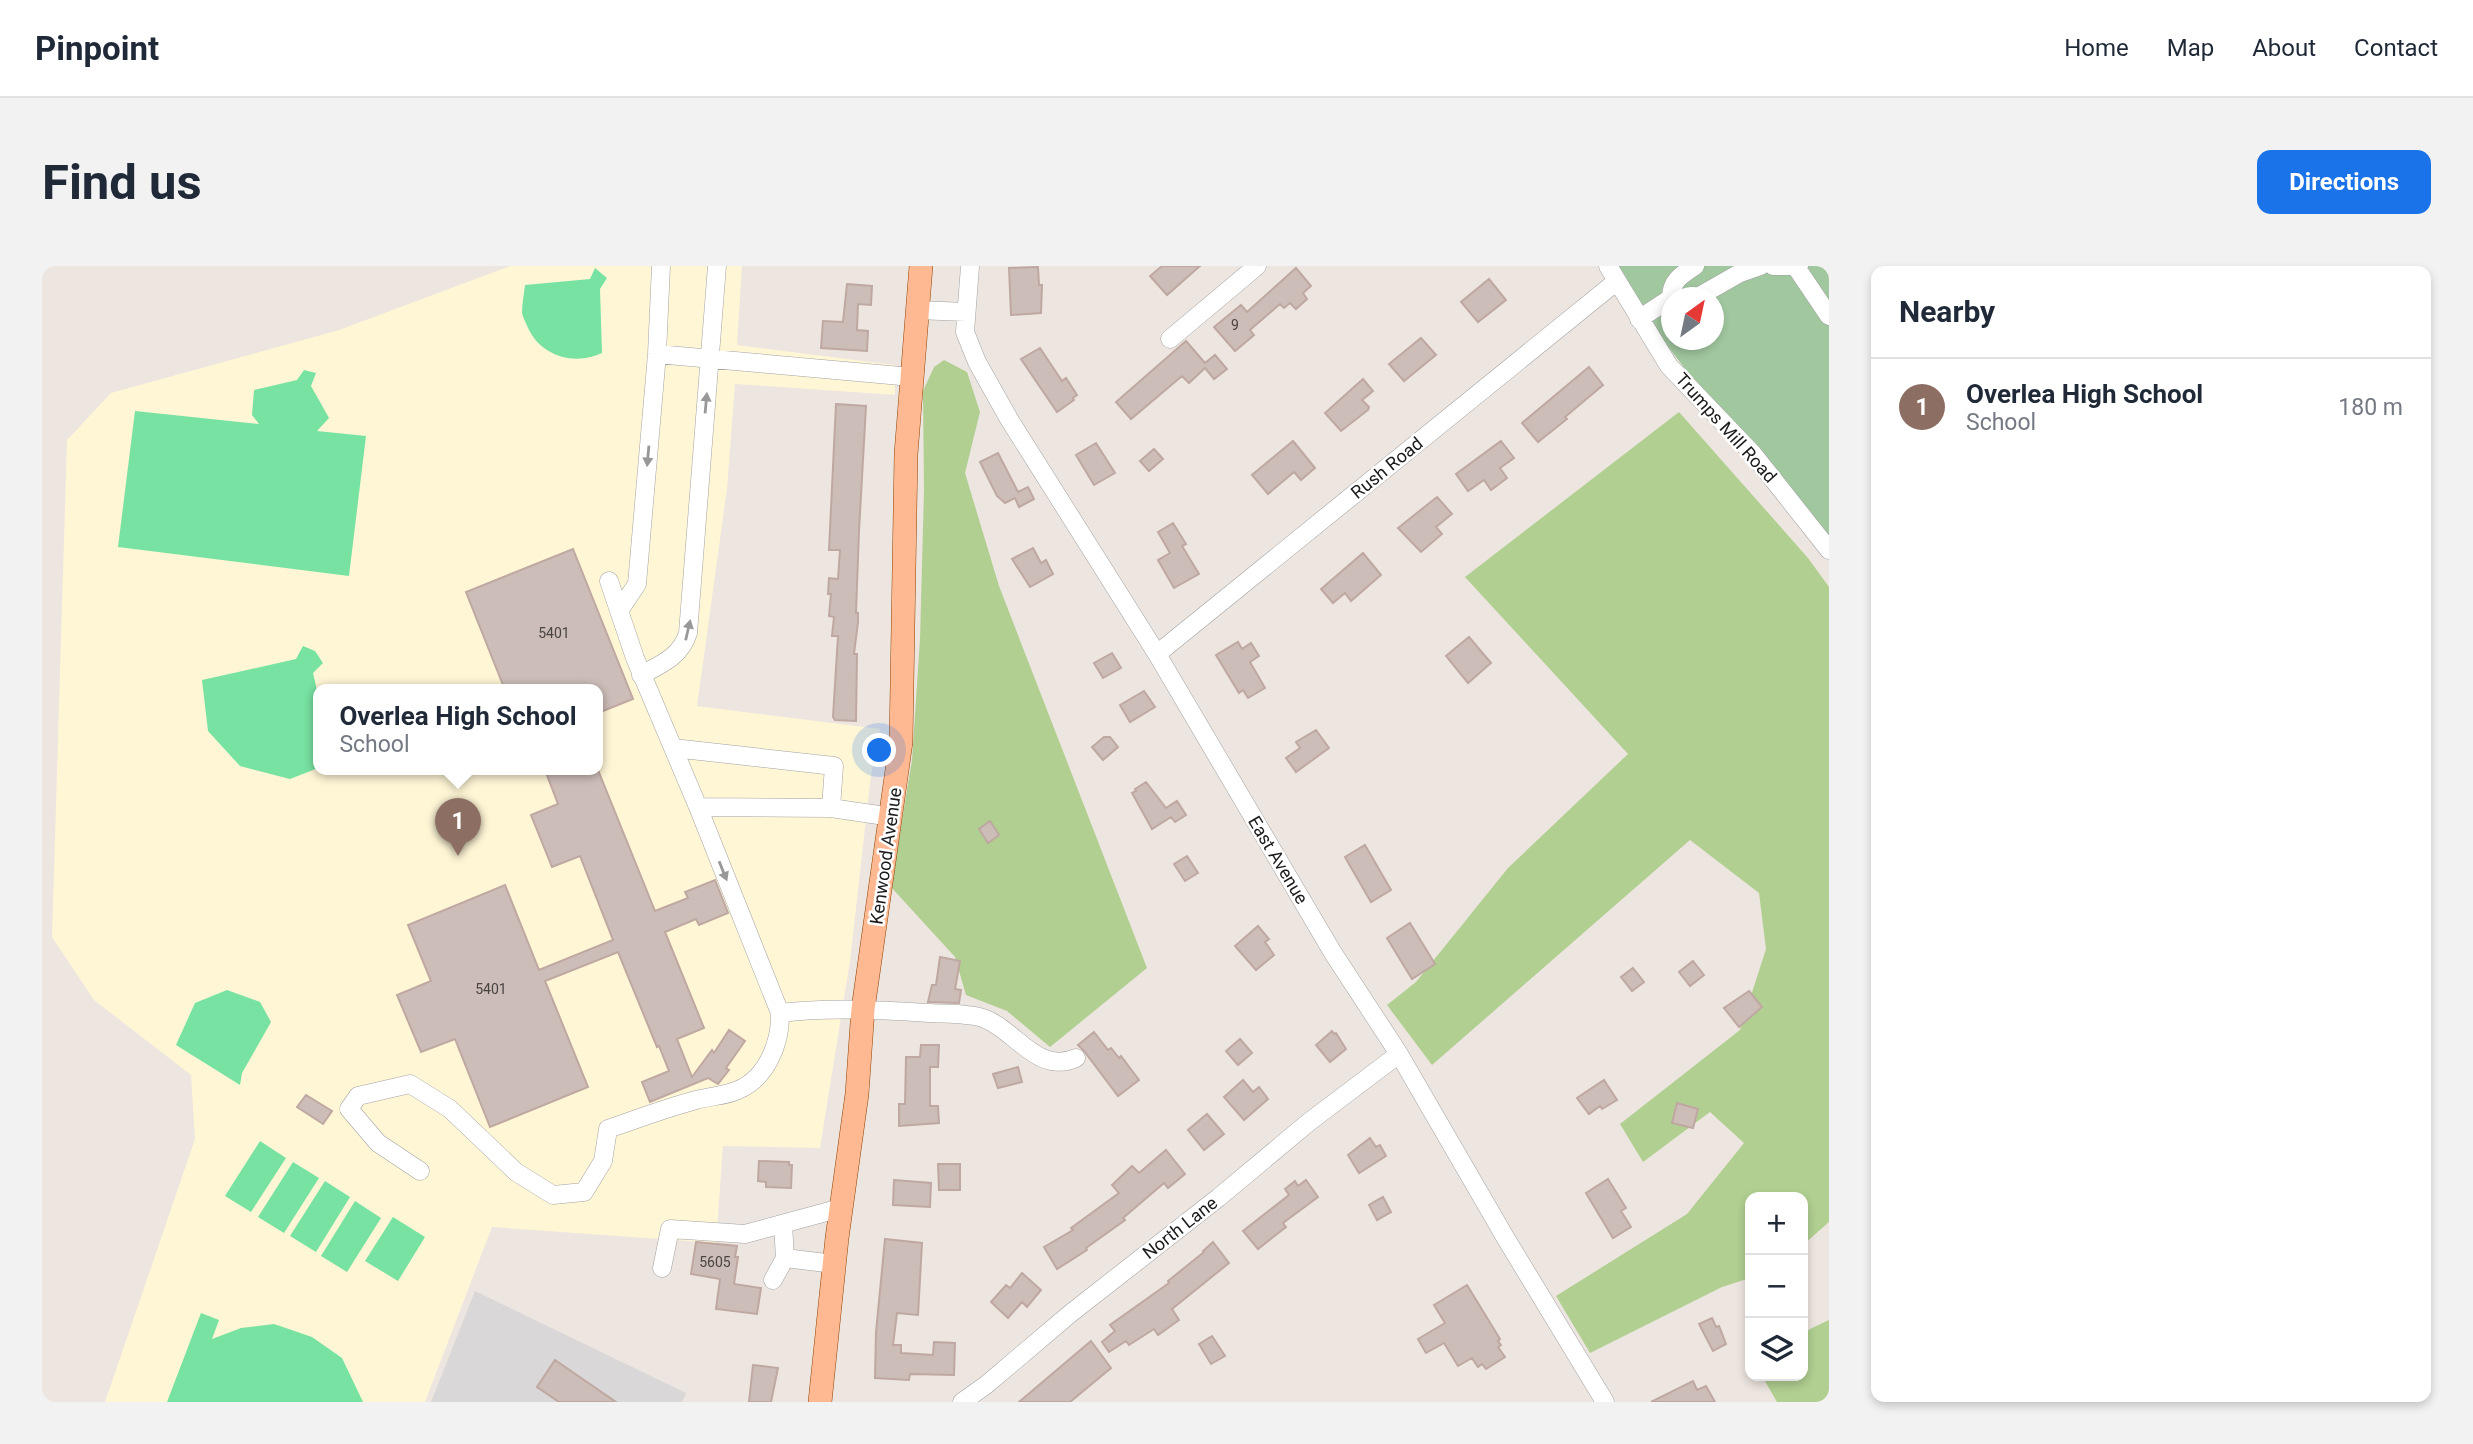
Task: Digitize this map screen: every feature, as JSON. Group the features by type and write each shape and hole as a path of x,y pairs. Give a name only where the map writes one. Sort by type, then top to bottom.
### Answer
{"main road":[{"name":"Kenwood Avenue","path":"820,1402 834,1264 857,1094 863,1009 901,742 906,454 921,266"}],"street":[{"path":"619,611 637,584 657,354 661,266"},
{"path":"641,675 677,653 684,645 688,633 717,266"},
{"name":"East Avenue","path":"970,266 965,332 977,362 1009,419 1157,654 1333,953 1399,1054 1504,1237 1605,1402"},
{"path":"1170,339 1257,266"},
{"path":"1672,287 1677,277 1695,266"},
{"path":"1715,287 1740,273 1760,266"},
{"path":"1773,266 1798,267 1829,316"},
{"name":"Trumps Mill Road","path":"1612,274 1669,366 1753,454 1829,550"},
{"name":"Rush Road","path":"1157,654 1612,274"},
{"path":"1639,318 1661,304"},
{"path":"917,310 966,312"},
{"path":"657,354 912,377"},
{"path":"420,1171 378,1143 356,1118 349,1109 358,1096 410,1084 450,1109 525,1178 553,1195 584,1192 603,1161 608,1129 748,1085 769,1061 778,1043 781,1031 780,1013 698,807 641,675 609,581"},
{"path":"673,748 834,766 831,808"},
{"path":"698,807 831,808 892,817"},
{"path":"780,1013 863,1009 982,1018 1007,1032 1043,1060 1066,1062 1076,1058"},
{"name":"North Lane","path":"962,1402 1309,1122 1399,1054"},
{"path":"662,1268 670,1229 745,1234 841,1208"},
{"path":"773,1280 785,1258 782,1224"},
{"path":"785,1258 834,1264"}],"shaded area":[{"path":"510,266 742,266 737,345 895,365 895,395 735,384 727,489 697,706 880,729 871,775 850,961 820,1148 723,1146 716,1243 492,1227 425,1402 105,1402 195,1139 191,1075 94,1000 52,937 67,440 111,393 339,330"},
{"path":"475,1291 686,1393 682,1402 431,1402"}],"green space":[{"path":"1619,266 1829,266 1829,537 1671,350 1724,350 1724,287 1661,287 1661,337"},
{"path":"595,268 607,278 600,289 602,353 580,359 550,352 534,338 523,317 525,285 590,279"},
{"path":"944,360 967,372 980,412 965,473 999,586 1147,968 1050,1047 1007,1011 966,995 955,957 891,887 912,760 920,639 924,490 923,391 934,367"},
{"path":"304,370 316,373 311,386 329,418 317,431 366,436 349,576 118,547 135,411 259,424 252,415 254,390 297,380"},
{"path":"1679,412 1808,558 1829,587 1829,1222 1808,1241 1808,1192 1745,1192 1745,1280 1722,1287 1590,1353 1556,1296 1687,1214 1744,1143 1710,1112 1643,1162 1620,1124 1740,1030 1766,949 1759,893 1690,840 1432,1065 1387,1005 1416,982 1508,868 1628,754 1465,577"},
{"path":"303,646 315,651 323,663 313,673 316,684 313,684 313,770 290,779 240,766 208,731 202,680 296,659"},
{"path":"227,990 260,1002 271,1022 242,1073 240,1085 176,1045 195,1003"},
{"path":"260,1141 286,1158 251,1212 225,1196"},
{"path":"293,1162 319,1178 284,1233 258,1217"},
{"path":"325,1181 350,1197 316,1252 290,1236"},
{"path":"355,1201 381,1218 347,1272 321,1256"},
{"path":"393,1217 425,1237 398,1281 365,1261"},
{"path":"201,1313 219,1320 212,1339 241,1328 274,1324 312,1337 342,1358 363,1402 167,1402"},
{"path":"1829,1320 1829,1402 1777,1402 1765,1381 1808,1381 1810,1329"}],"building":[{"path":"1162,266 1200,266 1167,295 1150,276"},
{"path":"1038,267 1039,285 1042,285 1041,313 1011,315 1009,268"},
{"path":"1296,268 1311,286 1303,293 1307,299 1296,309 1290,303 1284,308 1280,304 1250,330 1254,335 1235,351 1214,327 1241,305 1247,312"},
{"path":"1489,279 1506,300 1478,322 1461,302"},
{"path":"847,284 872,286 871,305 858,304 857,330 868,331 867,351 821,348 823,321 843,322"},
{"path":"1421,338 1436,355 1404,381 1389,364"},
{"path":"1186,341 1205,363 1215,355 1227,369 1214,379 1205,368 1189,383 1182,376 1131,419 1116,402"},
{"path":"1040,348 1062,381 1066,378 1077,395 1057,412 1021,359"},
{"path":"1589,367 1603,385 1538,442 1522,423"},
{"path":"1363,379 1373,391 1362,400 1369,407 1368,410 1341,431 1325,413"},
{"path":"836,404 866,406 859,531 858,622 854,654 857,654 856,721 835,720 833,717 838,636 832,636 834,617 829,616 831,594 828,594 829,578 838,579 840,550 829,550"},
{"path":"1293,441 1315,468 1301,480 1294,472 1268,494 1252,475"},
{"path":"1501,441 1514,458 1500,468 1507,478 1491,490 1484,480 1468,491 1456,474"},
{"path":"1096,443 1115,473 1094,485 1076,455"},
{"path":"1154,449 1163,459 1149,471 1140,461"},
{"path":"998,453 1018,492 1028,487 1034,499 1019,507 1015,498 1005,503 997,496 980,462"},
{"path":"1437,497 1452,514 1436,527 1442,534 1421,552 1398,528"},
{"path":"1173,523 1186,544 1182,546 1199,574 1174,588 1158,560 1170,553 1158,532"},
{"path":"1033,548 1041,563 1046,560 1053,574 1030,587 1012,559"},
{"path":"573,549 633,699 603,711 603,684 503,684 466,592"},
{"path":"1363,553 1381,575 1351,601 1345,593 1333,603 1321,589"},
{"path":"1469,637 1491,663 1468,683 1446,656"},
{"path":"1238,642 1242,649 1251,643 1259,656 1250,662 1265,688 1248,698 1243,690 1239,693 1216,655"},
{"path":"1112,653 1121,668 1103,678 1094,663"},
{"path":"1144,691 1155,707 1130,722 1120,705"},
{"path":"1316,730 1329,748 1296,772 1286,758 1300,748 1296,742"},
{"path":"1104,737 1110,737 1118,747 1103,760 1092,747"},
{"path":"547,775 600,775 655,911 688,898 685,892 715,880 728,913 699,925 696,919 665,932 704,1028 677,1039 692,1077 712,1050 714,1053 729,1030 745,1041 718,1084 708,1078 650,1102 642,1082 669,1071 618,952 545,981 588,1087 490,1127 455,1039 421,1052 397,995 431,981 408,925 505,885 539,970 613,940 580,856 552,867 531,815 558,804"},
{"path":"1146,782 1166,808 1177,801 1186,815 1175,822 1171,817 1152,829 1132,793"},
{"path":"990,821 999,835 988,843 979,829"},
{"path":"1365,845 1391,890 1371,902 1345,857"},
{"path":"1187,856 1198,873 1185,881 1174,864"},
{"path":"1410,923 1435,964 1412,979 1387,938"},
{"path":"1258,926 1269,939 1265,942 1274,955 1256,970 1235,946"},
{"path":"940,957 960,961 955,989 961,990 959,1003 928,1002 932,985 936,985"},
{"path":"1693,961 1704,975 1690,986 1679,972"},
{"path":"1633,968 1644,982 1632,991 1621,977"},
{"path":"1749,991 1762,1007 1739,1027 1724,1008"},
{"path":"1332,1031 1346,1049 1330,1062 1316,1045"},
{"path":"1094,1032 1108,1050 1111,1048 1119,1058 1121,1056 1139,1080 1118,1096 1078,1045"},
{"path":"1240,1039 1252,1053 1238,1065 1226,1051"},
{"path":"921,1045 939,1045 938,1067 930,1067 930,1106 938,1106 939,1123 899,1126 899,1104 905,1104 906,1057 920,1057"},
{"path":"1018,1067 1022,1082 998,1088 993,1074"},
{"path":"1243,1080 1253,1092 1259,1087 1268,1099 1244,1120 1224,1097"},
{"path":"1604,1080 1617,1100 1602,1109 1600,1106 1589,1114 1577,1098"},
{"path":"306,1095 332,1111 323,1124 297,1107"},
{"path":"1677,1103 1698,1109 1693,1128 1672,1123"},
{"path":"1207,1114 1224,1134 1204,1150 1188,1130"},
{"path":"1370,1138 1376,1147 1380,1145 1386,1156 1359,1173 1348,1155"},
{"path":"1166,1150 1185,1174 1168,1188 1164,1183 1123,1218 1125,1220 1086,1248 1087,1250 1057,1269 1044,1247 1073,1230 1071,1228 1119,1193 1112,1185 1132,1166 1139,1173"},
{"path":"759,1161 789,1162 789,1165 792,1165 791,1188 766,1187 766,1182 758,1181"},
{"path":"938,1164 960,1164 960,1190 939,1190"},
{"path":"1608,1179 1626,1208 1621,1211 1631,1227 1613,1238 1586,1193"},
{"path":"894,1180 931,1183 930,1207 893,1205"},
{"path":"1306,1180 1318,1197 1283,1223 1286,1227 1258,1249 1243,1231 1289,1195 1285,1189 1295,1181 1298,1186"},
{"path":"1383,1197 1391,1212 1377,1220 1369,1205"},
{"path":"885,1239 922,1243 918,1315 897,1313 893,1345 901,1345 901,1353 933,1355 934,1342 955,1343 954,1375 910,1374 909,1380 875,1378 876,1332"},
{"path":"696,1242 737,1246 734,1284 761,1288 757,1314 716,1309 720,1279 691,1274"},
{"path":"1213,1242 1229,1263 1172,1309 1179,1320 1158,1335 1154,1329 1129,1345 1126,1341 1109,1352 1102,1342 1115,1331 1110,1325 1169,1283 1168,1281"},
{"path":"1022,1273 1041,1290 1027,1307 1022,1302 1008,1318 991,1302 1006,1285 1010,1288"},
{"path":"1467,1285 1500,1339 1498,1341 1501,1345 1498,1347 1505,1357 1486,1369 1482,1364 1478,1367 1472,1358 1458,1366 1444,1343 1426,1353 1418,1339 1445,1323 1434,1305"},
{"path":"1712,1318 1716,1327 1719,1326 1726,1344 1713,1351 1699,1324"},
{"path":"1212,1336 1225,1356 1211,1364 1199,1344"},
{"path":"1091,1341 1111,1368 1070,1402 1019,1402"},
{"path":"555,1360 616,1402 559,1402 537,1387"},
{"path":"753,1365 778,1368 771,1402 749,1402"},
{"path":"1693,1381 1697,1390 1706,1386 1715,1402 1651,1402"}],"place":[{"name":"Overlea High School","path":"458,856"}]}
